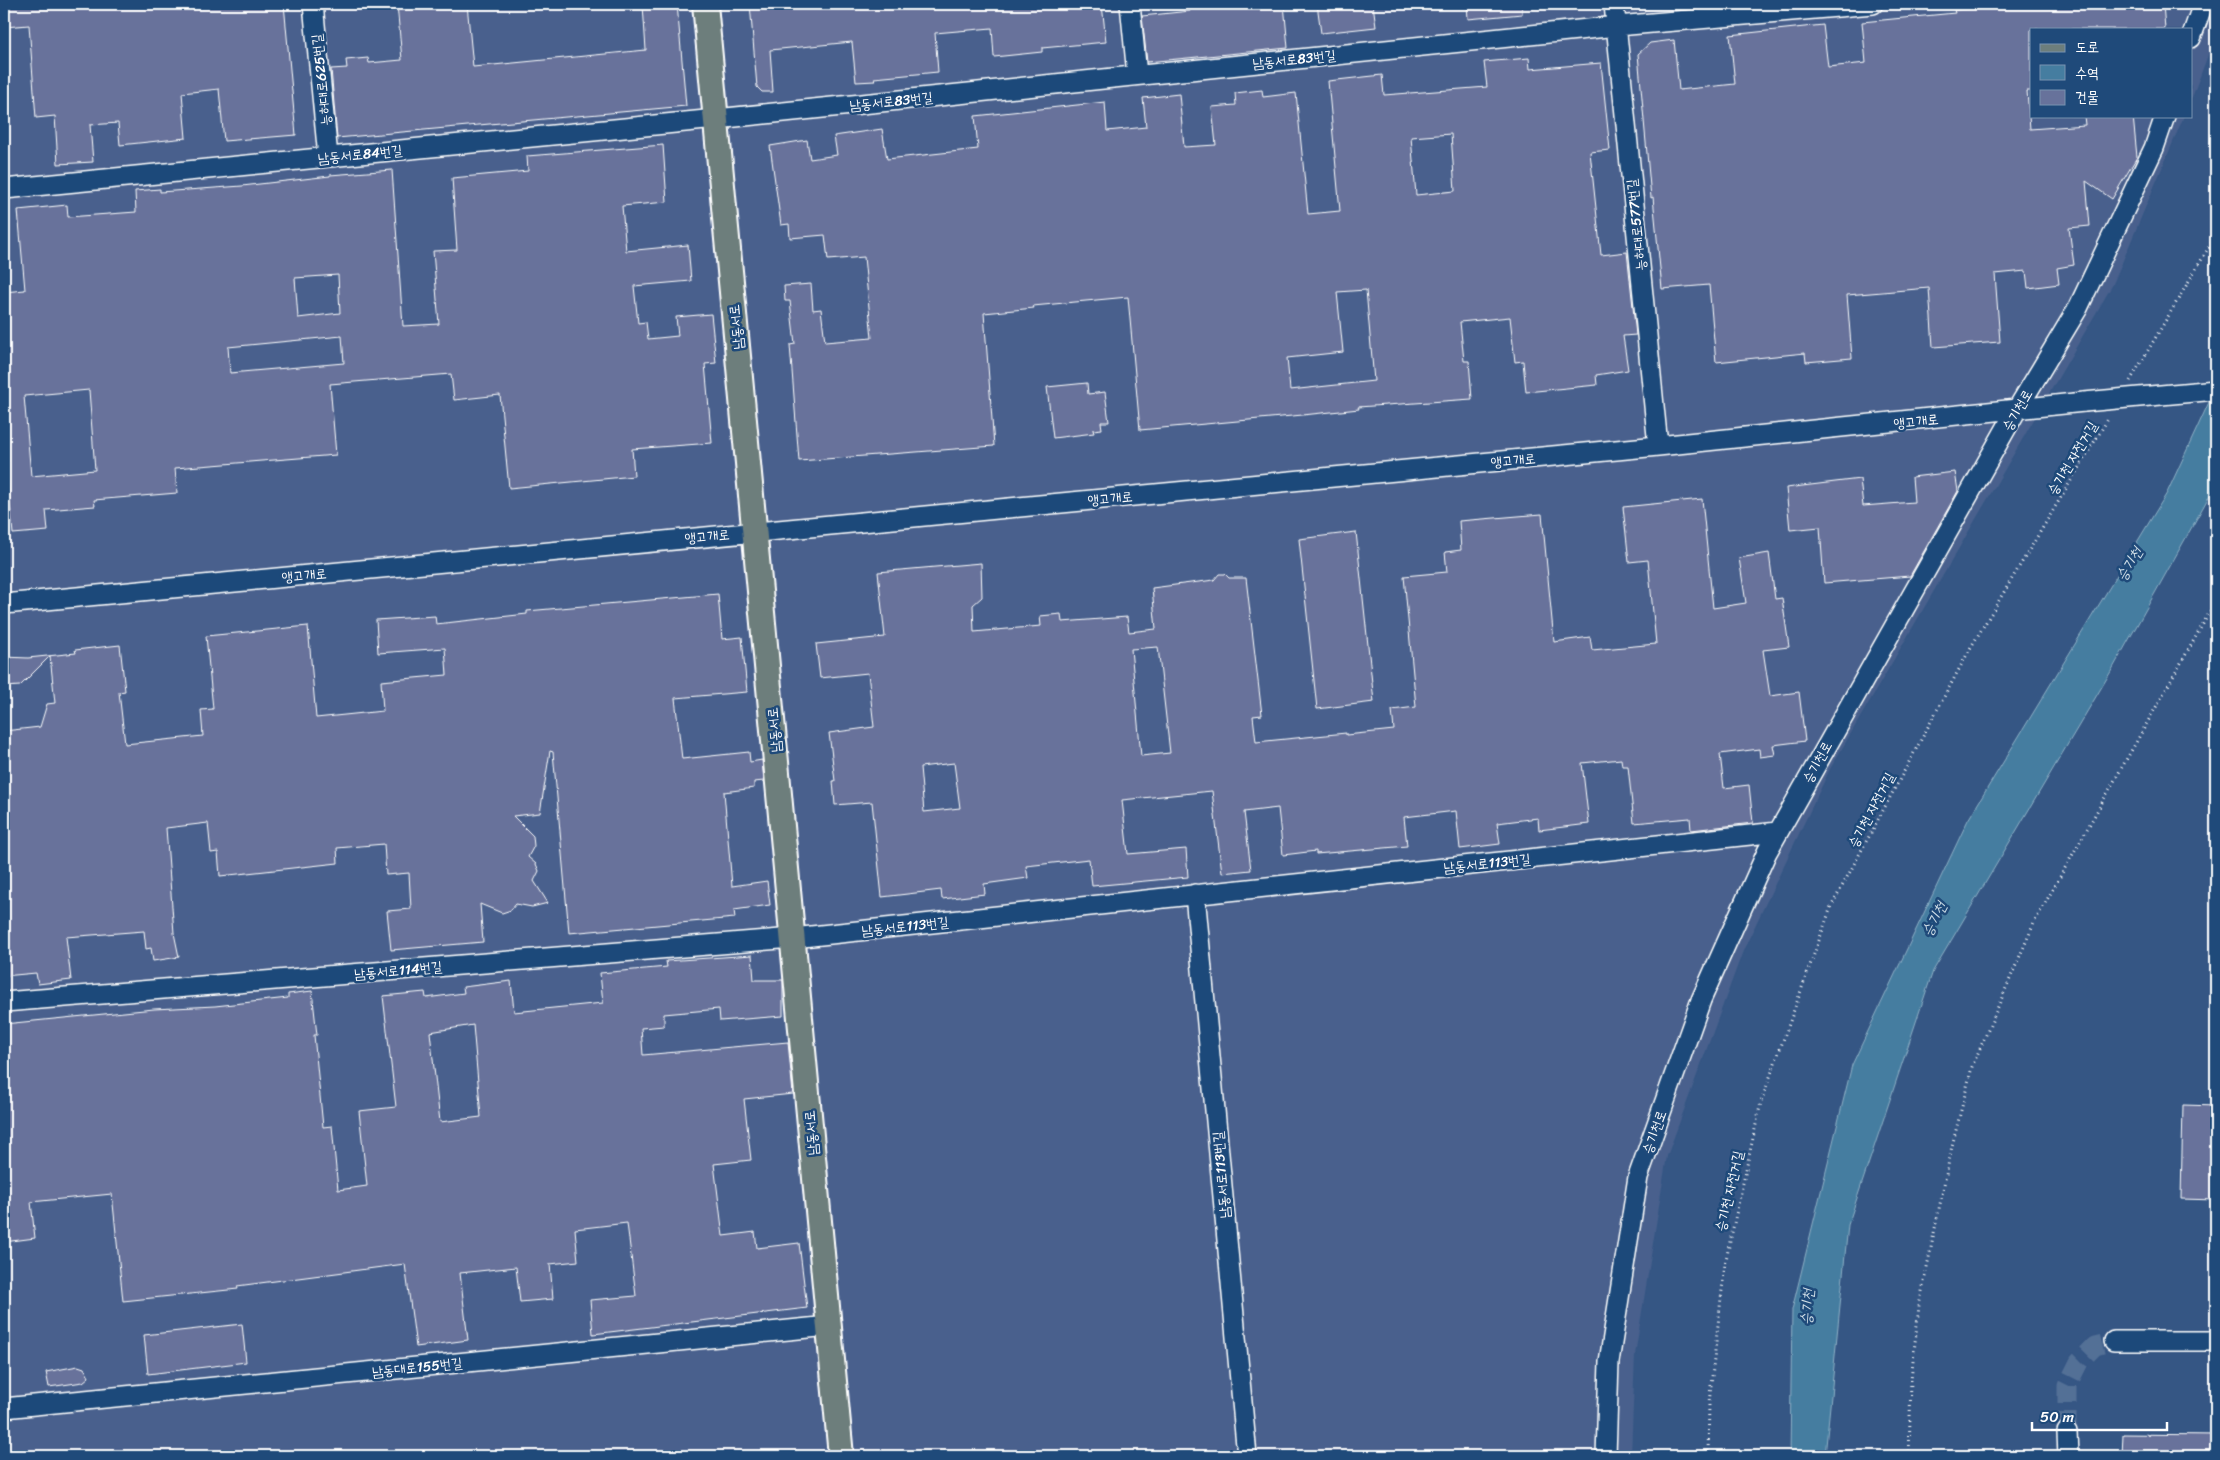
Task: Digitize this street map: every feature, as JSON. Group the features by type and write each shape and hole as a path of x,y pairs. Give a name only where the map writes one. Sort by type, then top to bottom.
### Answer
{"main road":[{"name":"남동서로","path":"705,4 842,1456"}],"street":[{"name":"능허대로625번길","path":"313,4 328,157"},
{"path":"1130,4 1137,75"},
{"name":"능허대로577번길","path":"1614,4 1658,446"},
{"name":"남동서로83번길","path":"716,119 1617,26 1873,4"},
{"path":"2192,35 2203,4"},
{"name":"승기천로","path":"1606,1456 1609,1362 1638,1177 1701,1000 1766,852 2016,411 2078,308 2154,148 2164,118"},
{"name":"남동서로84번길","path":"4,188 716,119"},
{"name":"앵고개로","path":"4,604 1658,446 2216,390"},
{"name":"남동서로113번길","path":"793,938 1778,832"},
{"name":"남동서로113번길","path":"1196,894 1247,1456"},
{"name":"남동서로114번길","path":"4,1002 793,938"},
{"name":"남동대로155번길","path":"4,1408 829,1326"},
{"path":"2114,1341 2216,1341"},
{"path":"2067,1432 2068,1456"}],"path":[{"path":"2127,386 2216,235"},
{"name":"승기천 자전거길","path":"1708,1456 1709,1403 1725,1264 1761,1102 1831,907 1971,647 2112,412"},
{"path":"1909,1456 1911,1379 1919,1306 1952,1146 1972,1068 2035,921 2216,601"}],"shaded area":[{"path":"4,4 2216,4 2216,34 2192,97 2192,28 2030,28 2030,118 2183,118 2113,284 1830,769 1743,951 1667,1156 1635,1355 1631,1456 4,1456"}],"water":[{"name":"승기천","path":"2216,387 2216,484 2113,668 1933,971 1848,1225 1825,1456 1790,1456 1792,1310 1852,1065 1968,820 2167,493"}],"building":[{"path":"4,4 284,4 296,135 224,141 219,89 182,93 186,138 120,145 118,123 90,125 93,162 58,164 55,116 36,118 29,25 4,27"},
{"path":"397,4 467,4 473,67 646,50 643,5 677,4 686,106 337,138 331,69 347,68 346,60 368,58 369,63 402,60"},
{"path":"750,4 1102,4 1106,42 1042,48 1042,52 994,57 992,28 935,33 938,72 874,78 875,81 856,82 852,42 770,50 773,92 762,92 757,87"},
{"path":"1189,4 1284,4 1288,48 1147,62 1142,16 1190,11"},
{"path":"1317,4 1373,4 1376,27 1321,33"},
{"path":"1467,4 1522,4 1522,14 1468,19"},
{"path":"2035,4 2163,4 2165,28 2030,28 2030,91 2027,91 2030,129 2085,125 2084,118 2133,118 2137,157 2112,199 2086,181 2090,226 2069,228 2074,265 2057,268 2059,284 2028,288 2026,271 1995,274 2000,342 1933,347 1929,288 1847,295 1852,358 1806,362 1805,353 1716,362 1709,285 1662,289 1653,197 1651,198 1638,54 1650,43 1674,40 1679,90 1735,84 1730,35 1823,25 1828,67 1866,63 1862,22 1955,13 1954,10"},
{"path":"1529,58 1530,69 1601,63 1610,150 1590,152 1601,255 1627,252 1636,335 1623,336 1628,370 1596,375 1597,385 1526,392 1523,361 1515,362 1510,317 1460,322 1464,361 1469,361 1472,399 1358,407 1359,409 1140,430 1128,297 1033,306 1034,308 984,313 994,446 799,461 790,345 795,344 790,301 785,301 784,286 811,284 813,310 821,309 825,342 872,338 864,257 828,260 825,235 790,238 789,224 781,225 770,146 807,140 810,159 837,155 834,136 882,129 887,159 978,149 975,116 1105,102 1107,131 1146,127 1143,98 1179,94 1184,147 1216,145 1212,107 1236,105 1235,93 1262,90 1263,97 1296,93 1308,214 1340,211 1328,81 1382,75 1384,95 1487,87 1484,62","holes":["1451,134 1455,191 1416,195 1411,137","1366,290 1374,381 1290,390 1287,358 1343,352 1337,292"]},
{"path":"663,145 667,202 622,206 626,251 688,245 691,281 634,286 638,323 646,322 648,339 678,336 676,317 711,314 716,363 705,364 712,443 632,449 634,476 509,488 500,395 454,400 451,374 330,384 336,455 175,468 177,493 94,500 95,506 46,510 48,531 13,534 6,462 8,462 4,406 4,292 25,290 18,210 67,205 68,217 136,212 135,191 160,189 160,192 242,186 330,175 392,170 403,326 439,324 433,251 457,250 452,178 528,171 527,156","holes":["338,275 340,313 298,318 295,278","342,336 344,363 230,373 228,347","89,390 95,470 31,476 24,396"]},
{"path":"1087,383 1088,394 1105,392 1109,422 1101,422 1102,429 1093,430 1094,433 1053,438 1047,387"},
{"path":"1955,472 1958,491 1910,576 1824,583 1820,527 1790,530 1786,488 1860,479 1863,506 1914,502 1912,477"},
{"path":"1702,499 1713,608 1746,603 1739,558 1769,553 1775,599 1782,598 1789,647 1763,650 1770,696 1799,692 1805,741 1773,745 1775,755 1760,757 1759,749 1720,754 1724,788 1749,785 1753,823 1691,830 1690,818 1634,823 1628,766 1622,766 1621,759 1582,763 1589,824 1539,830 1538,818 1497,823 1500,844 1460,849 1456,811 1404,817 1407,846 1316,854 1316,851 1283,855 1278,808 1244,812 1251,870 1222,873 1212,791 1122,800 1128,854 1186,849 1188,877 1092,886 1089,859 1026,866 1028,878 984,884 985,894 942,899 941,890 882,897 872,802 835,805 833,781 835,781 829,733 874,727 868,673 820,678 816,644 885,637 878,572 981,563 982,597 973,605 974,632 1041,626 1040,616 1061,614 1062,622 1127,617 1129,632 1156,629 1152,588 1214,580 1219,574 1225,574 1229,578 1246,578 1262,715 1253,716 1256,742 1346,733 1346,735 1394,730 1392,710 1416,707 1404,576 1447,572 1445,552 1461,550 1459,521 1542,514 1554,642 1590,637 1592,650 1656,644 1648,560 1629,562 1623,507","holes":["1158,647 1170,753 1141,756 1131,649","954,763 960,808 924,812 920,767"]},
{"path":"1356,532 1374,702 1317,709 1299,539"},
{"path":"718,594 722,639 742,637 747,692 675,698 682,759 749,752 750,762 762,760 764,781 754,782 754,788 724,792 732,886 767,881 770,905 734,910 735,918 569,933 553,752 550,751 540,813 513,816 533,836 534,846 528,857 536,864 539,871 534,881 548,903 532,907 516,904 511,910 502,913 480,904 483,942 391,950 387,911 411,909 409,873 386,875 384,844 337,848 338,863 220,876 218,852 211,853 208,823 166,828 174,933 179,957 153,961 151,948 146,949 144,931 66,937 71,980 38,984 36,973 4,976 4,796 7,796 4,767 4,731 40,727 47,704 55,703 50,656 20,686 4,687 4,657 28,658 76,653 75,650 120,645 125,691 119,692 125,744 203,736 201,710 213,709 206,636 308,626 316,718 383,711 381,681 447,675 445,648 378,653 376,620 435,616 436,624 527,614 527,611"},
{"path":"752,955 754,980 783,980 783,1016 720,1021 719,1009 664,1014 664,1026 641,1028 643,1055 788,1042 793,1094 744,1099 751,1160 714,1164 723,1236 755,1232 757,1248 799,1243 807,1308 593,1334 590,1300 636,1296 627,1223 575,1229 578,1261 550,1264 553,1299 520,1302 516,1267 460,1273 468,1340 416,1347 405,1264 237,1286 238,1289 123,1301 112,1194 31,1202 35,1238 4,1242 4,1024 154,1009 215,1006 288,998 288,994 312,991 317,1035 314,1035 323,1127 332,1126 338,1190 367,1186 359,1111 396,1107 383,996 425,992 426,998 464,993 463,987 511,981 514,1012 603,1003 600,973 667,967 666,961","holes":["473,1025 481,1117 440,1122 430,1032"]},
{"path":"2183,1105 2216,1106 2216,1200 2181,1199"},
{"path":"242,1324 246,1362 148,1374 144,1335"},
{"path":"78,1366 84,1368 89,1377 83,1382 49,1387 46,1372"},
{"path":"2123,1434 2216,1435 2216,1456 2122,1456"}],"tunnel":[{"path":"2067,1432 2067,1386 2079,1362 2095,1346 2114,1341"}]}
